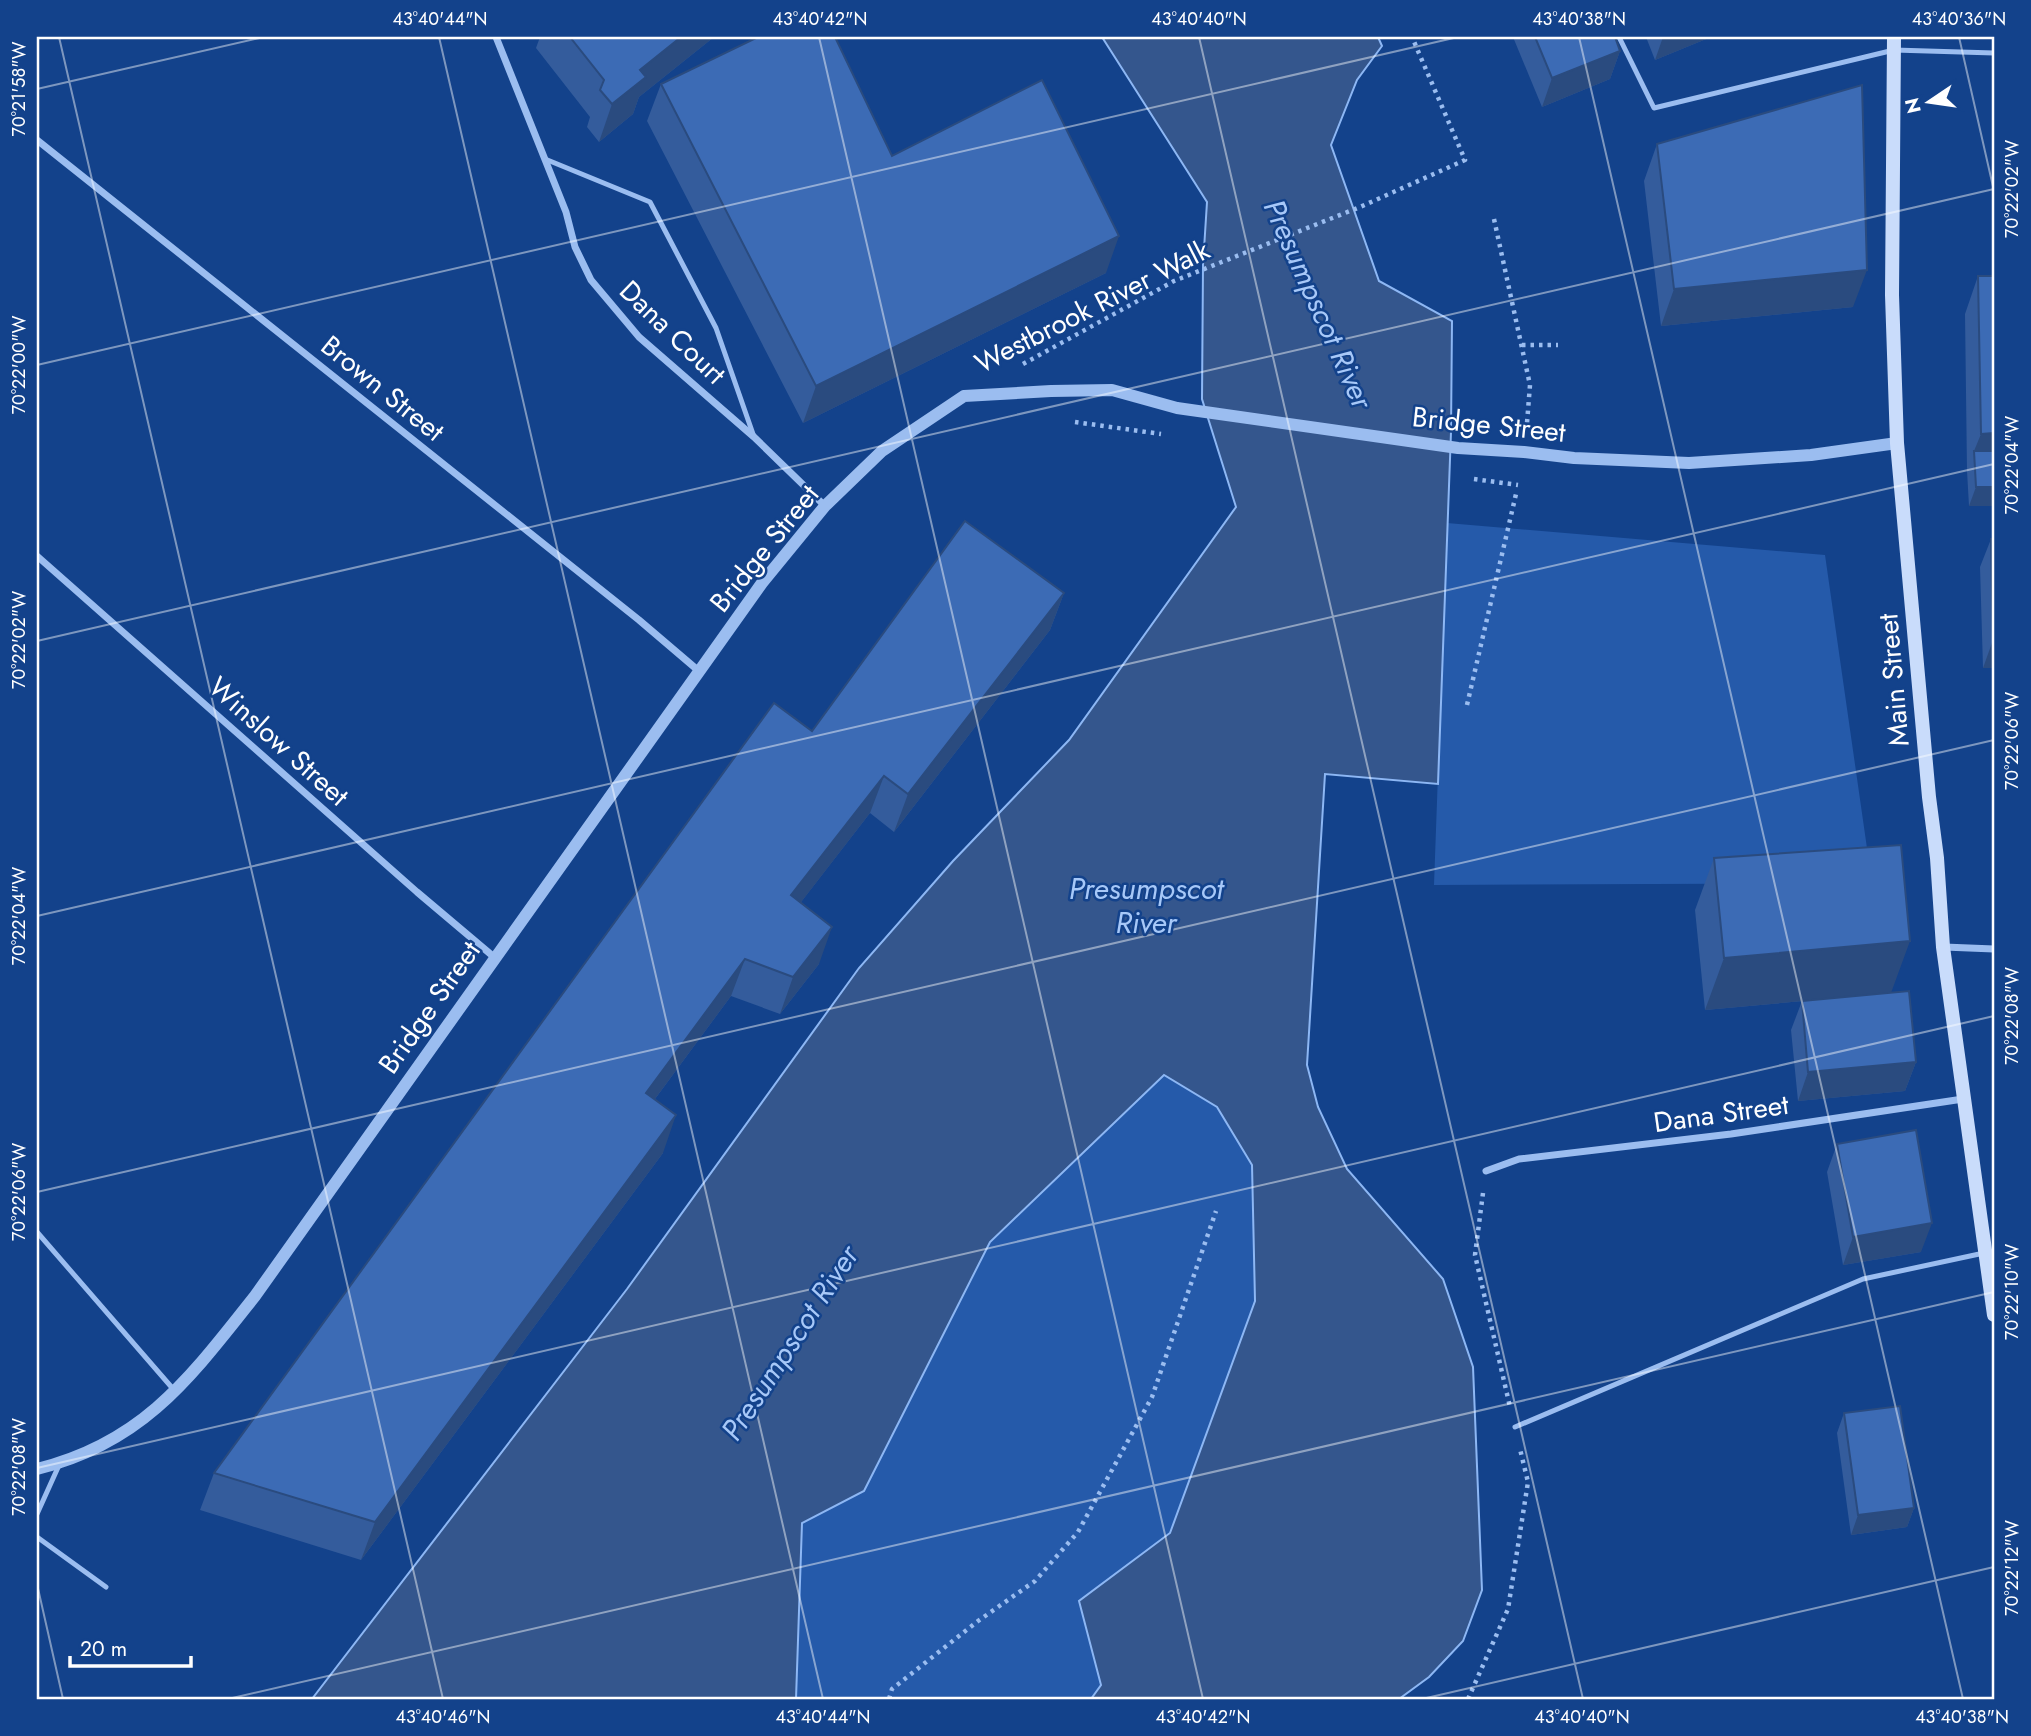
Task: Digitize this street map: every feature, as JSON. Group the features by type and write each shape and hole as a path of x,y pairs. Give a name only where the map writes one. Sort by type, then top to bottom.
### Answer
{"main road":[{"name":"Main Street","path":"1894,43 1892,295 1897,443 1926,769 1937,858 1943,947 1994,1315"}],"street":[{"name":"Dana Court","path":"496,37 566,212 575,247 591,280 639,337 754,437 824,506"},
{"name":"Brown Street","path":"37,140 639,620 700,672"},
{"name":"Bridge Street","path":"37,1469 60,1463 104,1445 142,1421 176,1392 255,1296 761,583 824,506 882,451 964,396 1112,390 1177,408 1458,448 1574,458 1689,463 1811,455 1897,443"},
{"name":"Winslow Street","path":"37,556 494,957"},
{"path":"1943,947 1994,949"},
{"name":"Dana Street","path":"1486,1171 1519,1159 1731,1134 1963,1099"}],"lane":[{"path":"1619,37 1654,108 1894,43 1994,53"},
{"path":"545,159 650,202 716,328 754,437"},
{"path":"37,1232 176,1392"},
{"path":"1515,1427 1863,1279 1984,1253"},
{"path":"37,1514 60,1463"},
{"path":"37,1538 106,1587"}],"path":[{"name":"Westbrook River Walk","path":"1020,366 1174,281 1360,207 1465,160 1412,37"},
{"path":"1494,219 1530,385 1527,423"},
{"path":"1522,345 1559,345"},
{"path":"1467,705 1516,494"},
{"path":"1468,1699 1508,1609 1528,1482 1475,1255 1486,1171"},
{"path":"889,1699 892,1689 978,1621 1035,1581 1078,1532 1152,1396 1197,1259 1216,1211"}],"shaded area":[{"path":"1447,523 1825,555 1872,883 1434,885"},
{"path":"1164,1075 1217,1107 1252,1166 1255,1301 1170,1533 1079,1601 1101,1685 1091,1699 796,1699 802,1523 864,1491 990,1242"}],"water":[{"name":"Presumpscot River","path":"1102,37 1378,37 1382,46 1357,80 1331,145 1379,281 1452,321 1451,432 1438,784 1325,774 1307,1065 1318,1107 1347,1169 1443,1279 1473,1367 1482,1590 1463,1641 1429,1677 1399,1699 1091,1699 1101,1685 1079,1601 1170,1533 1255,1301 1252,1165 1217,1107 1164,1075 990,1242 864,1491 802,1523 796,1699 312,1699 627,1289 859,968 953,861 1069,740 1236,507 1202,399 1203,265 1207,202"}],"building":[{"path":"570,37 681,37 640,70 646,77 612,104 600,90 604,80"},
{"path":"758,37 835,37 892,156 1042,80 1119,236 816,386 661,84"},
{"path":"1535,37 1615,37 1620,51 1552,78"},
{"path":"1862,85 1867,270 1674,289 1657,144"},
{"path":"1978,276 1994,276 1994,433 1981,434"},
{"path":"1974,451 1994,451 1994,487 1976,487"},
{"path":"965,521 1064,593 908,794 884,776 791,895 832,927 793,977 745,959 646,1093 676,1115 375,1522 214,1473 774,703 812,731"},
{"path":"1991,539 1994,539 1994,640 1993,640"},
{"path":"1901,845 1910,941 1724,958 1714,858"},
{"path":"1909,991 1916,1062 1808,1072 1802,1001"},
{"path":"1916,1130 1932,1223 1853,1237 1837,1144"},
{"path":"1900,1406 1914,1508 1858,1515 1844,1413"}]}
